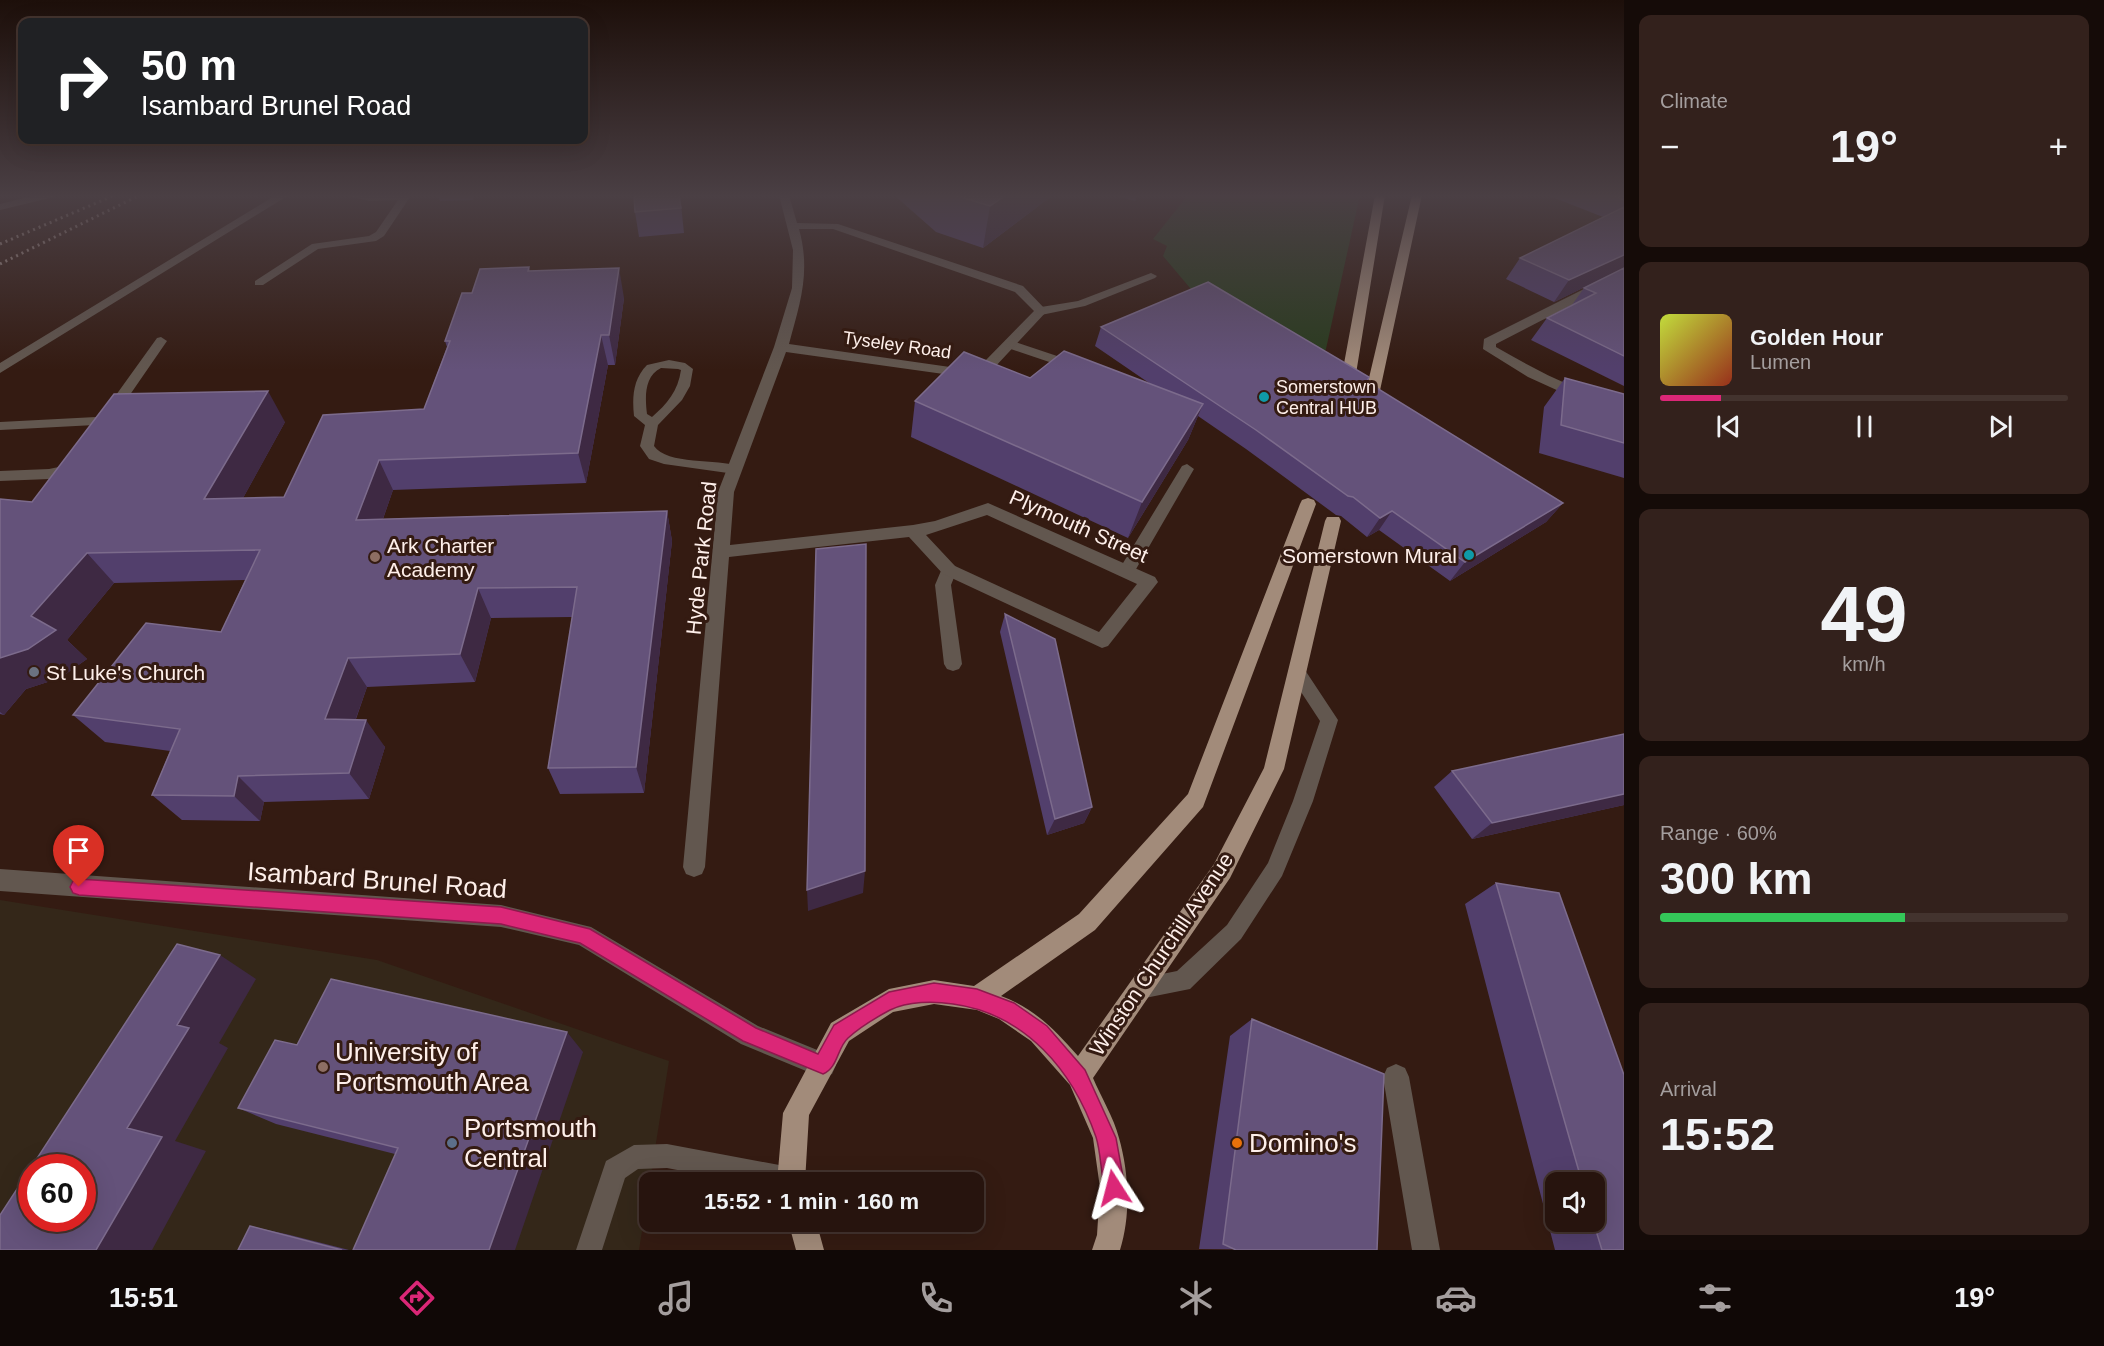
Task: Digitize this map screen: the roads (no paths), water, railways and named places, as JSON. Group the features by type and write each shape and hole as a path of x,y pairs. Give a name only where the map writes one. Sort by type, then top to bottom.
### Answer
{"main road":[{"path":"1348,380 1370,253"},
{"path":"1372,394 1404,253"},
{"path":"977,998 1087,922 1196,800 1308,504"},
{"name":"Winston Churchill Avenue","path":"1078,1076 1222,871 1274,769 1333,521"},
{"path":"792,1172 796,1113 840,1032 889,1001 934,992 977,998 1007,1010 1041,1032 1078,1076 1106,1138 1114,1188 1111,1235 1106,1250"},
{"path":"805,1232 810,1250"}],"street":[{"path":"0,369 189,253"},
{"name":"Hyde Park Road","path":"694,867 726,492 781,346 798,288 799,253"},
{"path":"914,253 1019,289 1041,311"},
{"path":"1624,273 1489,342 1490,349 1533,374 1588,399 1624,407"},
{"name":"Tyseley Road","path":"781,346 965,373 988,365 1041,311"},
{"name":"Plymouth Street","path":"722,552 913,531 937,527 988,509 1149,582 1102,641 949,570 913,531"},
{"name":"Isambard Brunel Road","path":"0,880 501,916 583,935 750,1035 823,1065"},
{"path":"1396,1077 1426,1250"}],"lane":[{"path":"259,283 302,253"},
{"path":"1041,311 1081,304 1151,276"},
{"path":"104,422 161,341"},
{"path":"1009,344 1083,370"},
{"path":"652,423 640,416 638,401 643,376 650,368 664,363 681,364 687,369 686,379 667,413 652,423 647,446 654,456 669,461 735,469"},
{"path":"0,426 104,422 108,425 98,442"},
{"path":"0,476 65,472 76,468 87,458"},
{"path":"1126,572 1186,469"},
{"path":"949,570 943,585 953,664"},
{"path":"1140,988 1182,981 1234,932 1275,869 1303,801 1329,720 1297,672"},
{"path":"589,1250 615,1170 634,1157 667,1156 746,1172"}],"railway":[{"path":"0,264 22,253"}],"place":[{"name":"Somerstown Central HUB","path":"1264,397"},
{"name":"Somerstown Mural","path":"1469,555"},
{"name":"Ark Charter Academy","path":"375,557"},
{"name":"St Luke's Church","path":"34,672"},
{"name":"University of Portsmouth Area","path":"323,1067"},
{"name":"Portsmouth Central","path":"452,1143"},
{"name":"Domino's","path":"1237,1143"}]}
